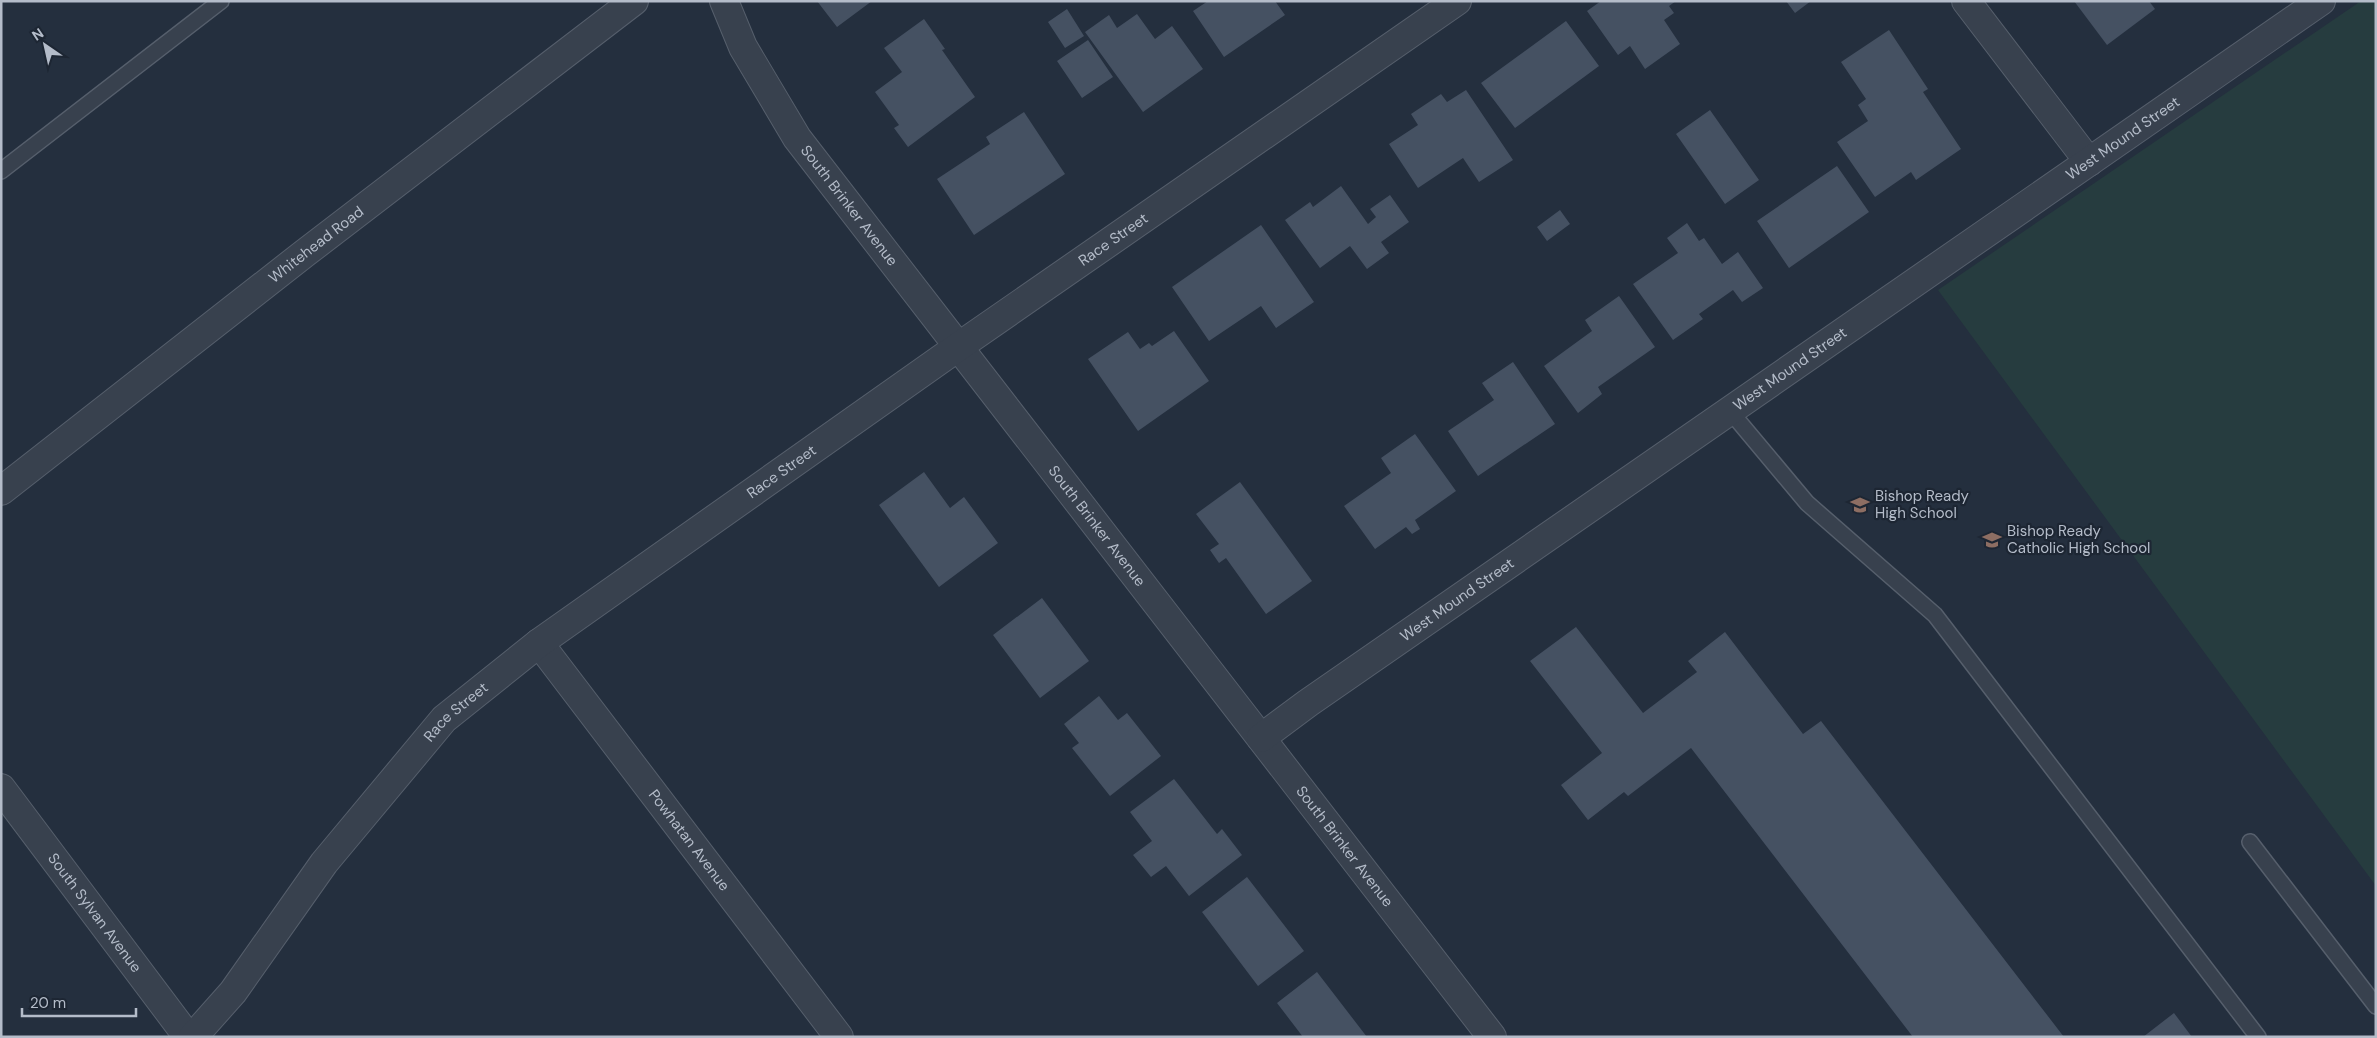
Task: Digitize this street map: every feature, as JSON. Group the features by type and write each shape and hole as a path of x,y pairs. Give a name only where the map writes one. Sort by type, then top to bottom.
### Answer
{"street":[{"name":"Whitehead Road","path":"1,491 304,254 634,1"},
{"name":"South Brinker Avenue","path":"724,1 743,47 797,138 1492,1037"},
{"name":"Race Street","path":"193,1037 233,992 324,863 444,718 539,644 958,347 1457,1"},
{"path":"1966,1 2089,162"},
{"name":"West Mound Street","path":"1261,738 1308,703 2321,1"},
{"name":"Powhatan Avenue","path":"539,644 838,1037"},
{"name":"South Sylvan Avenue","path":"1,788 188,1037"}],"lane":[{"path":"1,171 221,1"},
{"path":"1730,411 1807,502 1934,615 2258,1037"},
{"path":"2250,842 2376,1006"}],"green space":[{"path":"2361,1 2376,1 2376,886 1938,290"}],"building":[{"path":"817,1 872,1 837,27"},
{"path":"1208,1 1275,1 1285,15 1224,57 1193,11"},
{"path":"1601,1 1676,1 1669,6 1674,13 1664,20 1680,44 1645,69 1630,46 1618,55 1587,11"},
{"path":"1786,1 1811,1 1795,13"},
{"path":"2074,1 2149,1 2155,9 2107,45"},
{"path":"1067,9 1084,36 1065,48 1048,22"},
{"path":"1137,14 1155,39 1172,26 1203,69 1143,112 1085,32 1109,15 1117,28"},
{"path":"924,19 945,49 942,50 975,97 908,147 894,128 899,125 875,92 902,72 884,48"},
{"path":"1566,21 1599,66 1515,128 1481,83"},
{"path":"1889,30 1928,89 1923,92 1961,149 1916,180 1911,172 1875,197 1837,142 1868,121 1858,105 1866,99 1841,62"},
{"path":"1088,40 1113,77 1082,98 1057,61"},
{"path":"1466,90 1513,160 1479,182 1463,158 1418,188 1389,144 1418,125 1411,114 1441,94 1447,102"},
{"path":"1710,110 1759,180 1725,204 1676,134"},
{"path":"1024,112 1065,174 974,235 937,179 990,144 986,137"},
{"path":"1837,166 1869,212 1789,268 1757,221"},
{"path":"1341,186 1368,224 1376,217 1370,209 1390,195 1409,222 1381,242 1389,253 1367,269 1350,246 1320,268 1285,220 1310,202 1313,207"},
{"path":"1560,210 1570,224 1547,241 1537,227"},
{"path":"1687,223 1699,241 1704,238 1722,264 1738,252 1763,288 1742,302 1733,290 1699,314 1703,319 1673,340 1633,284 1678,253 1667,238"},
{"path":"1261,225 1314,302 1276,328 1261,306 1209,341 1172,287"},
{"path":"1619,296 1655,347 1598,387 1602,394 1578,413 1544,366 1592,331 1585,320"},
{"path":"1174,331 1209,381 1138,431 1088,359 1128,332 1140,349 1149,343 1152,346"},
{"path":"1513,362 1555,424 1478,476 1448,431 1494,400 1482,383"},
{"path":"1415,434 1456,491 1415,520 1420,529 1412,534 1406,527 1375,549 1344,506 1391,473 1381,458"},
{"path":"924,472 950,508 964,497 998,543 939,587 879,505"},
{"path":"1240,482 1312,581 1266,614 1226,558 1219,563 1210,550 1219,544 1196,514"},
{"path":"1042,598 1089,661 1040,698 993,635"},
{"path":"1576,627 1643,713 1697,672 1688,661 1725,632 1803,734 1821,721 2064,1037 1913,1037 1691,748 1628,796 1624,792 1588,820 1561,785 1602,753 1530,661"},
{"path":"1099,696 1118,720 1127,713 1161,756 1110,796 1072,748 1079,743 1064,724"},
{"path":"1174,779 1217,834 1222,829 1242,855 1189,896 1166,866 1151,877 1133,855 1152,841 1130,812"},
{"path":"1247,877 1304,951 1258,986 1202,912"},
{"path":"1317,972 1367,1037 1303,1037 1277,1003"},
{"path":"2174,1013 2192,1037 2143,1037"}],"place":[{"name":"Bishop Ready High School","path":"1860,505"},
{"name":"Bishop Ready Catholic High School","path":"1992,540"}]}
